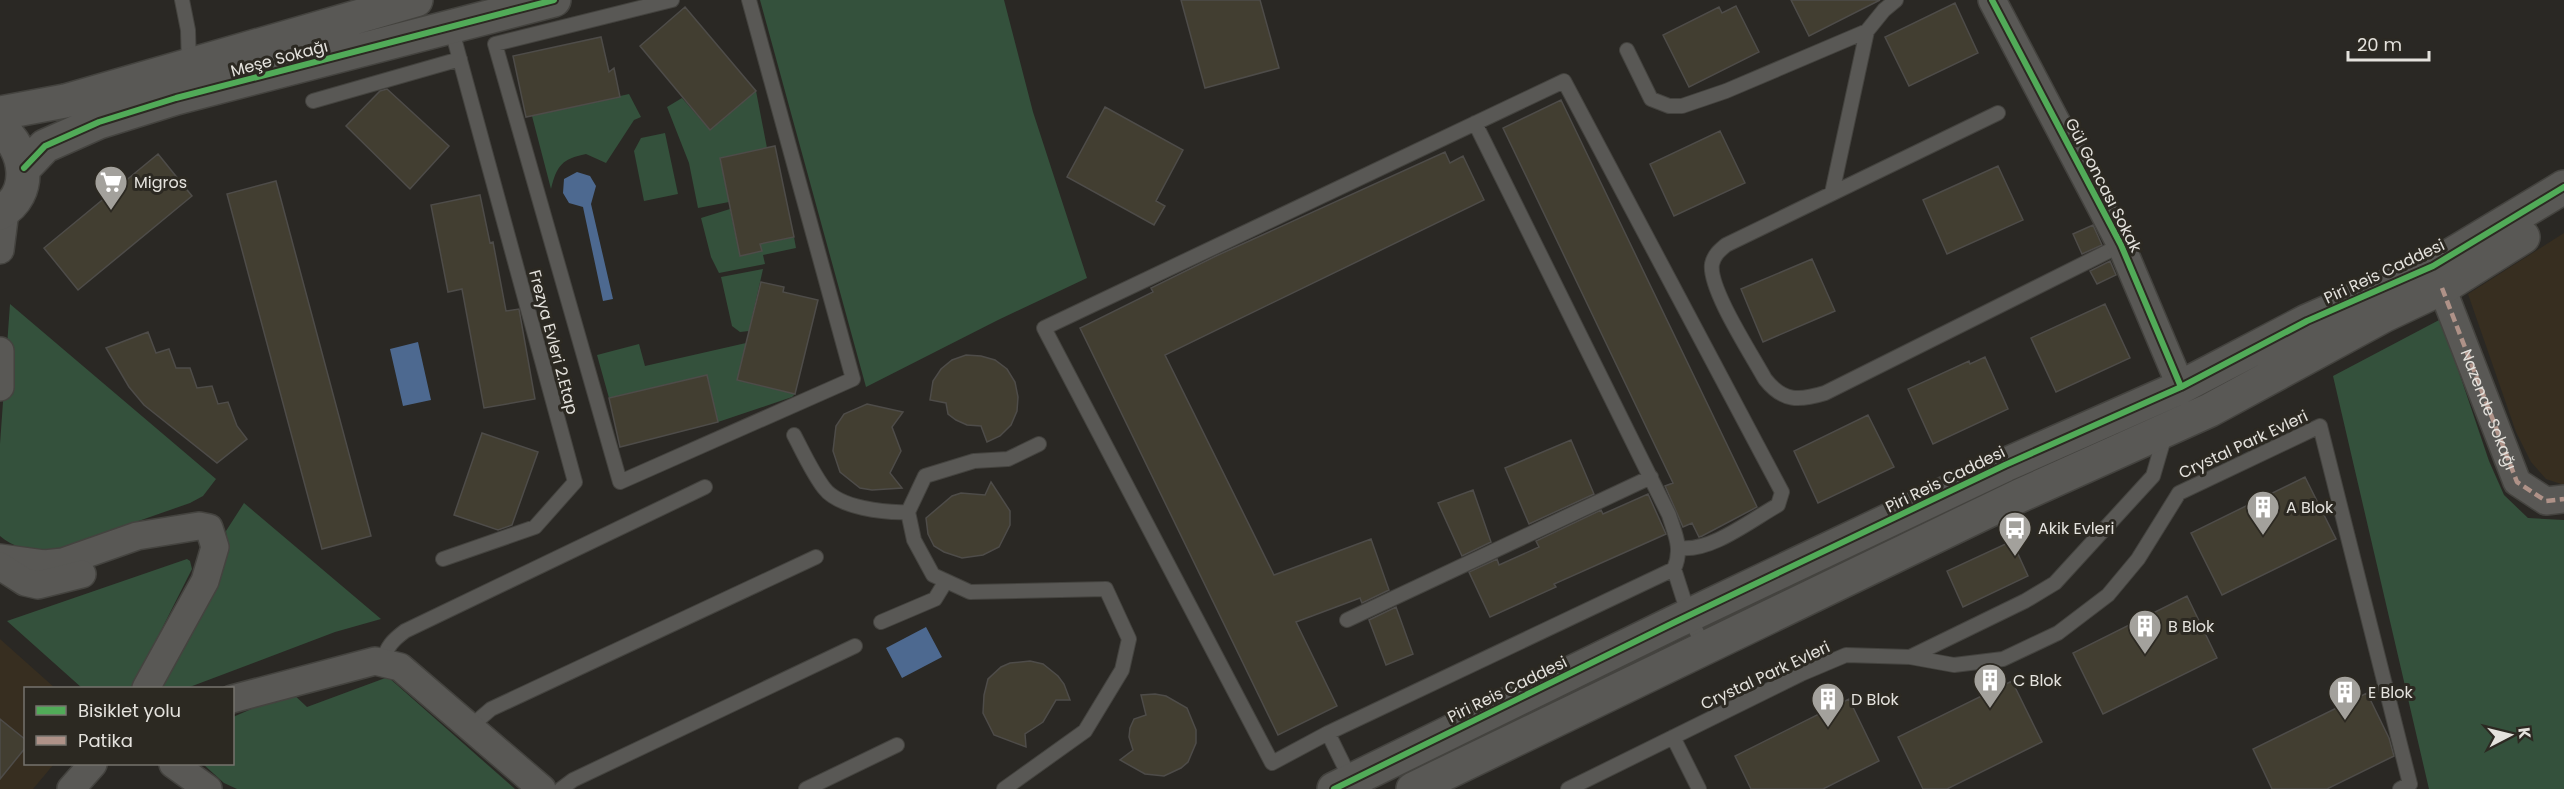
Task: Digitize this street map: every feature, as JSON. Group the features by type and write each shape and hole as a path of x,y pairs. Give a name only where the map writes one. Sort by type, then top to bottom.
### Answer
{"street":[{"name":"Meşe Sokağı","path":"0,113 65,101 416,0"},
{"name":"Meşe Sokağı","path":"24,168 45,146 99,122 176,98 554,0"},
{"name":"Gül Goncası Sokak","path":"1992,0 2121,245 2181,387"},
{"path":"0,128 10,136 20,151 24,168 19,192 2,212 0,250"},
{"name":"Piri Reis Caddesi","path":"1342,785 2005,465 2181,387 2307,321 2433,266 2564,187"},
{"path":"1413,789 2019,496 2210,410 2385,315 2442,288 2564,211"},
{"name":"Nazende Sokağı","path":"2442,288 2517,482 2546,501 2564,499"},
{"path":"0,351 2,361 0,387"},
{"path":"0,558 44,564 63,562 137,536 199,526 209,528 215,547 205,581 147,687"},
{"path":"0,566 25,582 38,585 58,581 139,554 178,531"},
{"path":"234,698 359,664 383,661 400,667 542,789"},
{"path":"71,789 92,765"},
{"path":"174,765 207,789"}],"lane":[{"path":"182,0 189,30 189,65"},
{"path":"672,0 634,5 495,44 620,482 852,379 749,0"},
{"path":"1832,193 1867,31 1884,10 1896,0"},
{"name":"Frezya Evleri 2.Etap","path":"443,559 535,527 575,482 451,27"},
{"path":"1627,50 1651,99 1669,106 1682,106 1726,91 1867,31"},
{"path":"313,101 460,59"},
{"path":"1475,123 1669,514 1680,548 1679,558 1674,569 1328,733 1272,763 1044,328 1475,123 1564,81 1781,488 1783,496 1778,505 1709,544 1694,549 1680,548"},
{"path":"1998,113 1726,245 1716,252 1712,265 1717,291 1765,379 1774,390 1787,397 1807,398 1825,393 2121,245"},
{"name":"Crystal Park Evleri","path":"1568,789 1801,674 1846,656 1910,657 1954,665 2003,659 2058,633 2108,595 2131,568 2179,493 2320,426 2410,784 2400,789"},
{"name":"Crystal Park Evleri","path":"1910,657 2055,584 2153,476 2166,430"},
{"path":"794,435 825,490 859,507 908,512"},
{"path":"1004,789 1085,731 1122,670 1129,639 1106,589 970,592 933,575 914,540 908,512 925,476 974,461 1008,459 1039,444"},
{"path":"1347,621 1651,477"},
{"path":"383,661 392,641 405,631 705,488"},
{"path":"470,727 490,709 816,557"},
{"path":"1674,569 1689,616 1704,647"},
{"path":"881,622 935,599 946,581"},
{"path":"561,789 573,780 855,646"},
{"path":"1328,733 1342,785"},
{"path":"1673,737 1699,789"},
{"path":"806,789 897,745"}],"shaded area":[{"path":"2564,233 2564,485 2546,479 2531,462 2516,432 2468,294"},
{"path":"0,639 54,687 24,687 24,765 53,765 33,789 0,789"}],"green space":[{"path":"760,0 1004,0 1033,112 1087,278 866,387"},
{"path":"756,91 767,148 720,158 729,202 698,208 689,163 667,107 682,98 710,130"},
{"path":"629,94 641,117 634,120 606,163 586,154 571,158 558,169 551,189 532,116"},
{"path":"665,133 678,194 644,201 634,151 641,138"},
{"path":"730,209 740,256 761,251 760,244 794,237 796,248 763,255 765,264 719,273 711,257 701,218"},
{"path":"763,269 749,331 740,332 732,326 721,277"},
{"path":"10,304 216,479 203,496 190,503 47,553 16,546 0,536 0,444"},
{"path":"2441,319 2489,461 2504,495 2528,518 2564,520 2564,789 2429,789 2333,376"},
{"path":"746,343 737,380 795,394 718,422 707,375 609,398 597,355 639,344 645,366"},
{"path":"244,503 381,619 335,632 190,687 159,687 227,541 226,531"},
{"path":"187,559 190,561 192,569 133,687 81,687 7,621"},
{"path":"388,677 515,789 237,789 224,783 204,765 234,765 234,717 291,692 307,707"}],"water":[{"path":"577,172 590,176 596,186 591,204 613,299 603,301 583,207 569,203 563,193 564,179"},
{"path":"418,342 431,400 403,406 390,349"},
{"path":"926,627 942,657 902,678 886,648"}],"building":[{"path":"1181,0 1260,0 1279,68 1205,88"},
{"path":"1791,0 1880,0 1809,36"},
{"path":"1955,3 1978,53 1909,86 1885,37"},
{"path":"1736,6 1759,52 1689,87 1663,35 1719,7 1722,13"},
{"path":"685,7 756,91 710,130 640,46"},
{"path":"601,37 609,72 614,68 620,97 526,117 513,56"},
{"path":"387,89 449,146 410,189 346,126 380,91"},
{"path":"1561,100 1757,507 1699,537 1692,523 1683,527 1665,486 1673,483 1503,128"},
{"path":"1105,107 1183,150 1156,201 1165,206 1154,225 1067,177"},
{"path":"1720,131 1745,183 1674,216 1650,164"},
{"path":"775,146 794,237 760,244 762,251 740,256 720,158"},
{"path":"1445,152 1450,163 1463,156 1484,200 1165,355 1274,575 1371,539 1389,590 1362,603 1360,598 1296,622 1337,706 1278,735 1080,328 1153,292 1151,288 1216,256"},
{"path":"158,154 192,196 78,290 44,248"},
{"path":"1998,166 2023,220 1947,254 1923,200"},
{"path":"276,181 371,536 322,549 227,194"},
{"path":"480,195 490,243 493,242 506,311 519,309 535,399 484,408 462,289 448,292 431,205"},
{"path":"2093,225 2102,245 2082,254 2073,234"},
{"path":"1812,259 1835,311 1763,342 1741,289"},
{"path":"2110,261 2116,275 2097,284 2090,271"},
{"path":"761,282 784,287 783,292 818,300 795,394 737,380"},
{"path":"2105,304 2130,358 2056,392 2031,338"},
{"path":"148,332 156,353 169,349 176,368 190,368 197,388 212,386 218,404 228,402 237,426 247,439 217,463 144,405 129,387 106,348"},
{"path":"966,355 995,360 1007,369 1015,382 1018,397 1017,411 1011,425 1000,436 987,442 981,426 967,425 956,420 948,414 946,403 930,400 933,381 941,369 952,360"},
{"path":"1985,357 2008,409 1933,444 1908,389 1969,361 1970,364"},
{"path":"707,375 718,422 620,447 609,398"},
{"path":"867,404 903,412 892,427 901,451 890,473 902,488 872,490 860,488 840,472 833,451 836,426 844,414"},
{"path":"1868,415 1894,467 1818,503 1794,451"},
{"path":"482,433 538,452 512,525 498,530 454,515"},
{"path":"1571,440 1594,494 1529,524 1505,468"},
{"name":"A Blok","path":"2305,477 2336,539 2222,595 2191,533"},
{"path":"991,482 1010,511 1010,525 999,547 983,555 962,558 934,546 928,534 926,518 952,496 961,493 985,495"},
{"path":"1473,490 1491,542 1462,556 1438,503"},
{"path":"1648,494 1666,534 1554,584 1556,587 1490,617 1469,572 1497,559 1499,565 1539,547 1536,541 1601,510 1603,514"},
{"path":"2012,541 2028,576 1963,607 1947,571"},
{"name":"B Blok","path":"2187,596 2217,658 2103,714 2073,653"},
{"path":"1396,607 1413,654 1386,665 1369,620"},
{"path":"1030,661 1043,664 1058,676 1070,700 1056,700 1043,722 1025,734 1026,747 994,735 983,713 988,679 1001,667 1010,663"},
{"name":"C Blok","path":"2012,681 2042,742 1947,789 1923,789 1898,737"},
{"name":"E Blok","path":"2367,693 2389,738 2394,756 2327,789 2272,789 2253,749"},
{"path":"1141,695 1166,696 1187,708 1196,730 1196,743 1188,762 1164,776 1145,774 1120,760 1133,750 1129,737 1134,719 1146,715"},
{"name":"D Blok","path":"1849,699 1879,761 1823,789 1751,789 1735,756"},
{"path":"0,719 24,738 24,749 0,779"}],"marked path":[{"path":"2442,288 2517,482 2546,501 2564,499"}],"cycle path":[{"path":"24,168 45,146 99,122 176,98 554,0"},
{"path":"1992,0 2121,245 2181,387"},
{"path":"1334,789 1673,623 2005,465 2181,387 2307,321 2433,266 2564,187"}],"place":[{"name":"Migros","path":"111,211"},
{"name":"A Blok","path":"2263,536"},
{"name":"Akik Evleri","path":"2015,557"},
{"name":"B Blok","path":"2145,655"},
{"name":"C Blok","path":"1990,709"},
{"name":"E Blok","path":"2345,721"},
{"name":"D Blok","path":"1828,728"}]}
